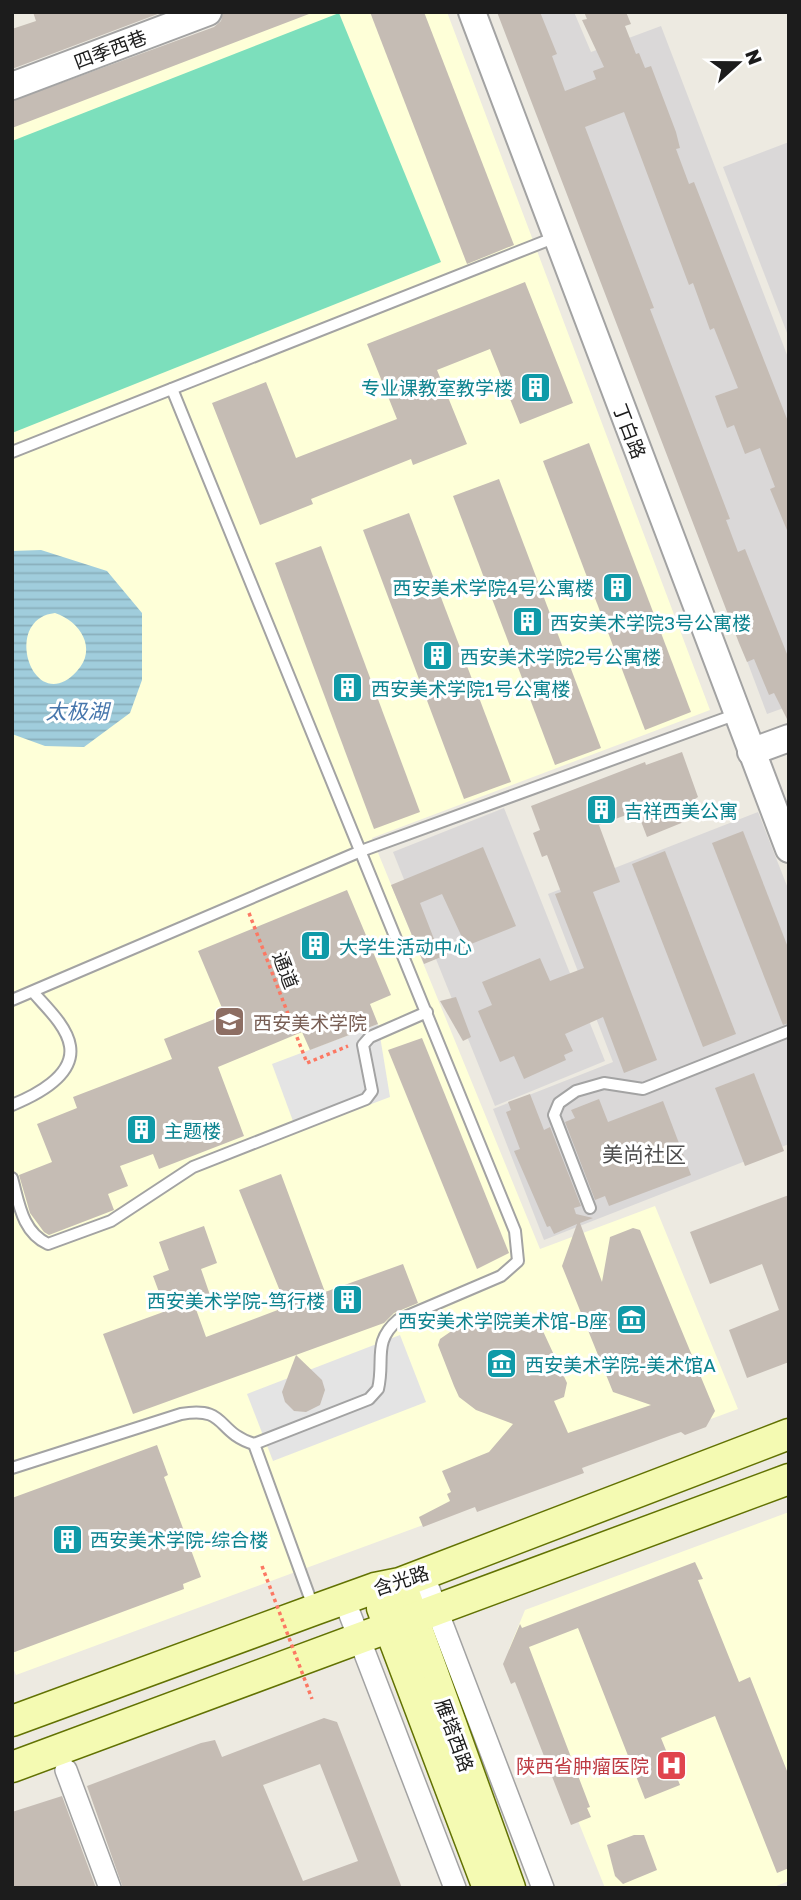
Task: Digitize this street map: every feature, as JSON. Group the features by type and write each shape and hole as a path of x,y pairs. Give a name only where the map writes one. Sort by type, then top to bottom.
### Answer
{"main road":[{"name":"含光路","path":"12,1721 344,1599 400,1582 789,1434"},
{"name":"含光路","path":"12,1767 789,1479"},
{"name":"雁塔西路","path":"400,1582 510,1888"},
{"name":"雁塔西路","path":"413,1618 488,1888"}],"street":[{"name":"四季西巷","path":"12,86 208,12"},
{"name":"丁白路","path":"472,12 789,849"},
{"path":"751,752 789,738"},
{"path":"400,1582 413,1618 527,1846 544,1888"},
{"path":"344,1599 455,1888"},
{"path":"66,1770 110,1888"},
{"path":"524,1888 527,1846"}],"lane":[{"path":"12,452 558,236"},
{"path":"12,1468 181,1413 202,1410 216,1416 233,1435 254,1444 369,1399 378,1389 379,1352 386,1331 398,1320 501,1276 518,1261 515,1231 172,389"},
{"path":"12,1000 362,850 737,714"},
{"path":"12,1105 32,1096 54,1081 67,1063 70,1046 58,1022 33,992"},
{"path":"12,1178 24,1222 35,1238 48,1244 111,1221 141,1204 193,1167 366,1098 372,1091 372,1079 363,1045 370,1037 427,1012"},
{"path":"590,1208 554,1115 559,1103 576,1091 604,1083 643,1089 789,1031"},
{"path":"254,1444 314,1610"}],"path":[{"name":"通道","path":"244,901 307,1063 370,1037"},
{"path":"262,1566 312,1699"}],"shaded area":[{"name":"西安美术学院","path":"291,12 447,12 710,710 372,838 540,1249 655,1206 738,1409 16,1675 12,1665 12,120"},
{"path":"503,12 574,12 591,52 661,26 789,360 789,706 767,714"},
{"path":"789,142 789,338 723,167"},
{"path":"504,808 605,1061 495,1106 393,852"},
{"path":"758,812 789,891 789,1144 544,1240 493,1109 613,1062 548,894"},
{"path":"378,1024 390,1097 297,1132 272,1064"},
{"path":"400,1335 426,1402 273,1461 247,1394"},
{"name":"陕西省肿瘤医院","path":"789,1512 789,1881 771,1888 605,1888 509,1649 525,1610"}],"green space":[{"path":"339,13 441,262 12,433 12,141"}],"water":[{"name":"太极湖","path":"41,550 107,571 142,613 142,680 130,713 84,747 45,746 12,734 12,551","holes":["55,613 72,622 83,637 86,654 77,671 61,683 48,683 37,675 29,662 26,647 29,631 38,619"]}],"building":[{"path":"33,12 163,12 12,69 12,29 36,21"},
{"path":"223,12 309,14 12,128 12,101 214,27 221,21"},
{"path":"370,12 424,12 514,245 467,264"},
{"path":"497,12 540,12 557,54 552,56 565,91 596,79 593,71 604,67 582,20 587,19 584,12 626,12 631,24 625,26 636,54 639,53 645,68 651,66 676,132 680,148 676,149 689,184 694,182 789,424 789,535 770,489 775,487 760,448 745,454 734,425 727,428 715,396 738,388 714,328 710,330 693,283 689,285 624,112 585,127 654,308 650,309 730,519 726,520 738,552 745,549 789,659 789,723 774,693 769,695 754,659 747,662 739,643"},
{"name":"专业课教室教学楼","path":"525,282 573,403 520,424 490,349 437,370 467,444 413,465 411,459 311,499 313,504 260,525 212,403 266,382 296,458 397,419 367,344"},
{"name":"西安美术学院4号公寓楼","path":"589,443 691,712 645,730 543,461"},
{"name":"西安美术学院3号公寓楼","path":"499,479 601,748 555,765 453,496"},
{"name":"西安美术学院2号公寓楼","path":"409,513 511,782 464,799 363,530"},
{"name":"西安美术学院1号公寓楼","path":"321,546 420,812 374,829 275,563"},
{"path":"682,752 698,797 695,799 701,815 647,837 637,811 599,825 620,882 593,892 657,1060 624,1073 603,1017 565,1034 573,1051 564,1055 566,1060 524,1079 514,1056 500,1062 478,1011 492,1005 482,982 540,958 550,981 584,968 555,894 561,892 547,855 542,857 533,833 540,830 531,806 645,762 646,765"},
{"path":"743,831 789,950 789,1023 783,1025 712,843"},
{"path":"483,847 516,926 466,946 442,894 420,903 441,957 424,964 391,885"},
{"path":"665,851 736,1034 703,1047 632,864"},
{"path":"347,890 391,995 370,1004 378,1024 310,1050 302,1032 218,1067 244,1136 159,1169 153,1154 120,1166 128,1186 108,1194 114,1210 49,1235 44,1232 30,1213 19,1175 52,1162 37,1124 77,1108 73,1097 172,1059 164,1039 225,1015 198,951"},
{"path":"456,997 471,1037 463,1041 440,1001"},
{"path":"422,1038 509,1253 477,1269 388,1050"},
{"path":"754,1073 784,1151 745,1166 715,1088"},
{"name":"西安美术学院美术馆-B座","path":"530,1094 544,1130 550,1127 581,1206 574,1208 576,1214 593,1218 580,1223 602,1282 610,1237 633,1228 640,1230 715,1411 706,1427 685,1435 681,1432 582,1468 584,1473 477,1512 475,1507 423,1527 419,1517 450,1501 447,1494 451,1492 442,1471 489,1452 513,1424 476,1410 459,1397 438,1345 440,1339 466,1321 493,1311 509,1311 528,1317 542,1329 567,1383 564,1397 554,1401 568,1433 651,1405 613,1392 562,1266 577,1224 554,1234 550,1226 547,1227 514,1151 520,1149 506,1112 511,1110 508,1102"},
{"path":"599,1099 608,1122 663,1101 691,1175 609,1206 605,1196 595,1200 565,1122 575,1118 571,1110"},
{"path":"281,1174 325,1292 403,1264 418,1303 394,1313 384,1323 133,1414 103,1334 166,1311 153,1276 169,1270 159,1242 204,1226 217,1263 201,1269 210,1295 193,1301 206,1337 283,1308 277,1292 280,1291 239,1190"},
{"path":"789,1195 789,1362 747,1378 729,1330 779,1310 762,1264 710,1284 690,1232"},
{"path":"296,1355 322,1380 325,1390 320,1405 306,1412 294,1411 285,1402 282,1392"},
{"name":"西安美术学院-综合楼","path":"157,1445 168,1475 164,1477 201,1577 183,1584 184,1589 12,1653 12,1498"},
{"path":"695,1562 703,1579 698,1580 739,1682 750,1677 789,1776 789,1868 777,1873 715,1716 661,1738 680,1785 645,1799 578,1628 529,1647 590,1807 587,1808 591,1817 571,1825 515,1682 511,1684 503,1664 520,1624 522,1628"},
{"path":"324,1718 337,1722 402,1888 123,1888 87,1786 201,1743 215,1740 222,1757","holes":["320,1764 358,1861 303,1881 263,1785"]},
{"path":"62,1796 96,1888 12,1888 12,1812"},
{"path":"634,1835 644,1835 657,1870 623,1884 615,1876 607,1845"}],"place":[{"name":"专业课教室教学楼","path":"536,387"},
{"name":"西安美术学院4号公寓楼","path":"617,587"},
{"name":"西安美术学院3号公寓楼","path":"527,622"},
{"name":"西安美术学院2号公寓楼","path":"437,656"},
{"name":"西安美术学院1号公寓楼","path":"348,688"},
{"name":"吉祥西美公寓","path":"601,810"},
{"name":"大学生活动中心","path":"316,946"},
{"name":"西安美术学院","path":"230,1022"},
{"name":"主题楼","path":"141,1130"},
{"name":"西安美术学院-笃行楼","path":"348,1300"},
{"name":"西安美术学院美术馆-B座","path":"631,1320"},
{"name":"西安美术学院-美术馆A","path":"502,1364"},
{"name":"西安美术学院-综合楼","path":"67,1539"},
{"name":"陕西省肿瘤医院","path":"672,1765"}],"district":[{"name":"美尚社区","path":"644,1154"}]}
